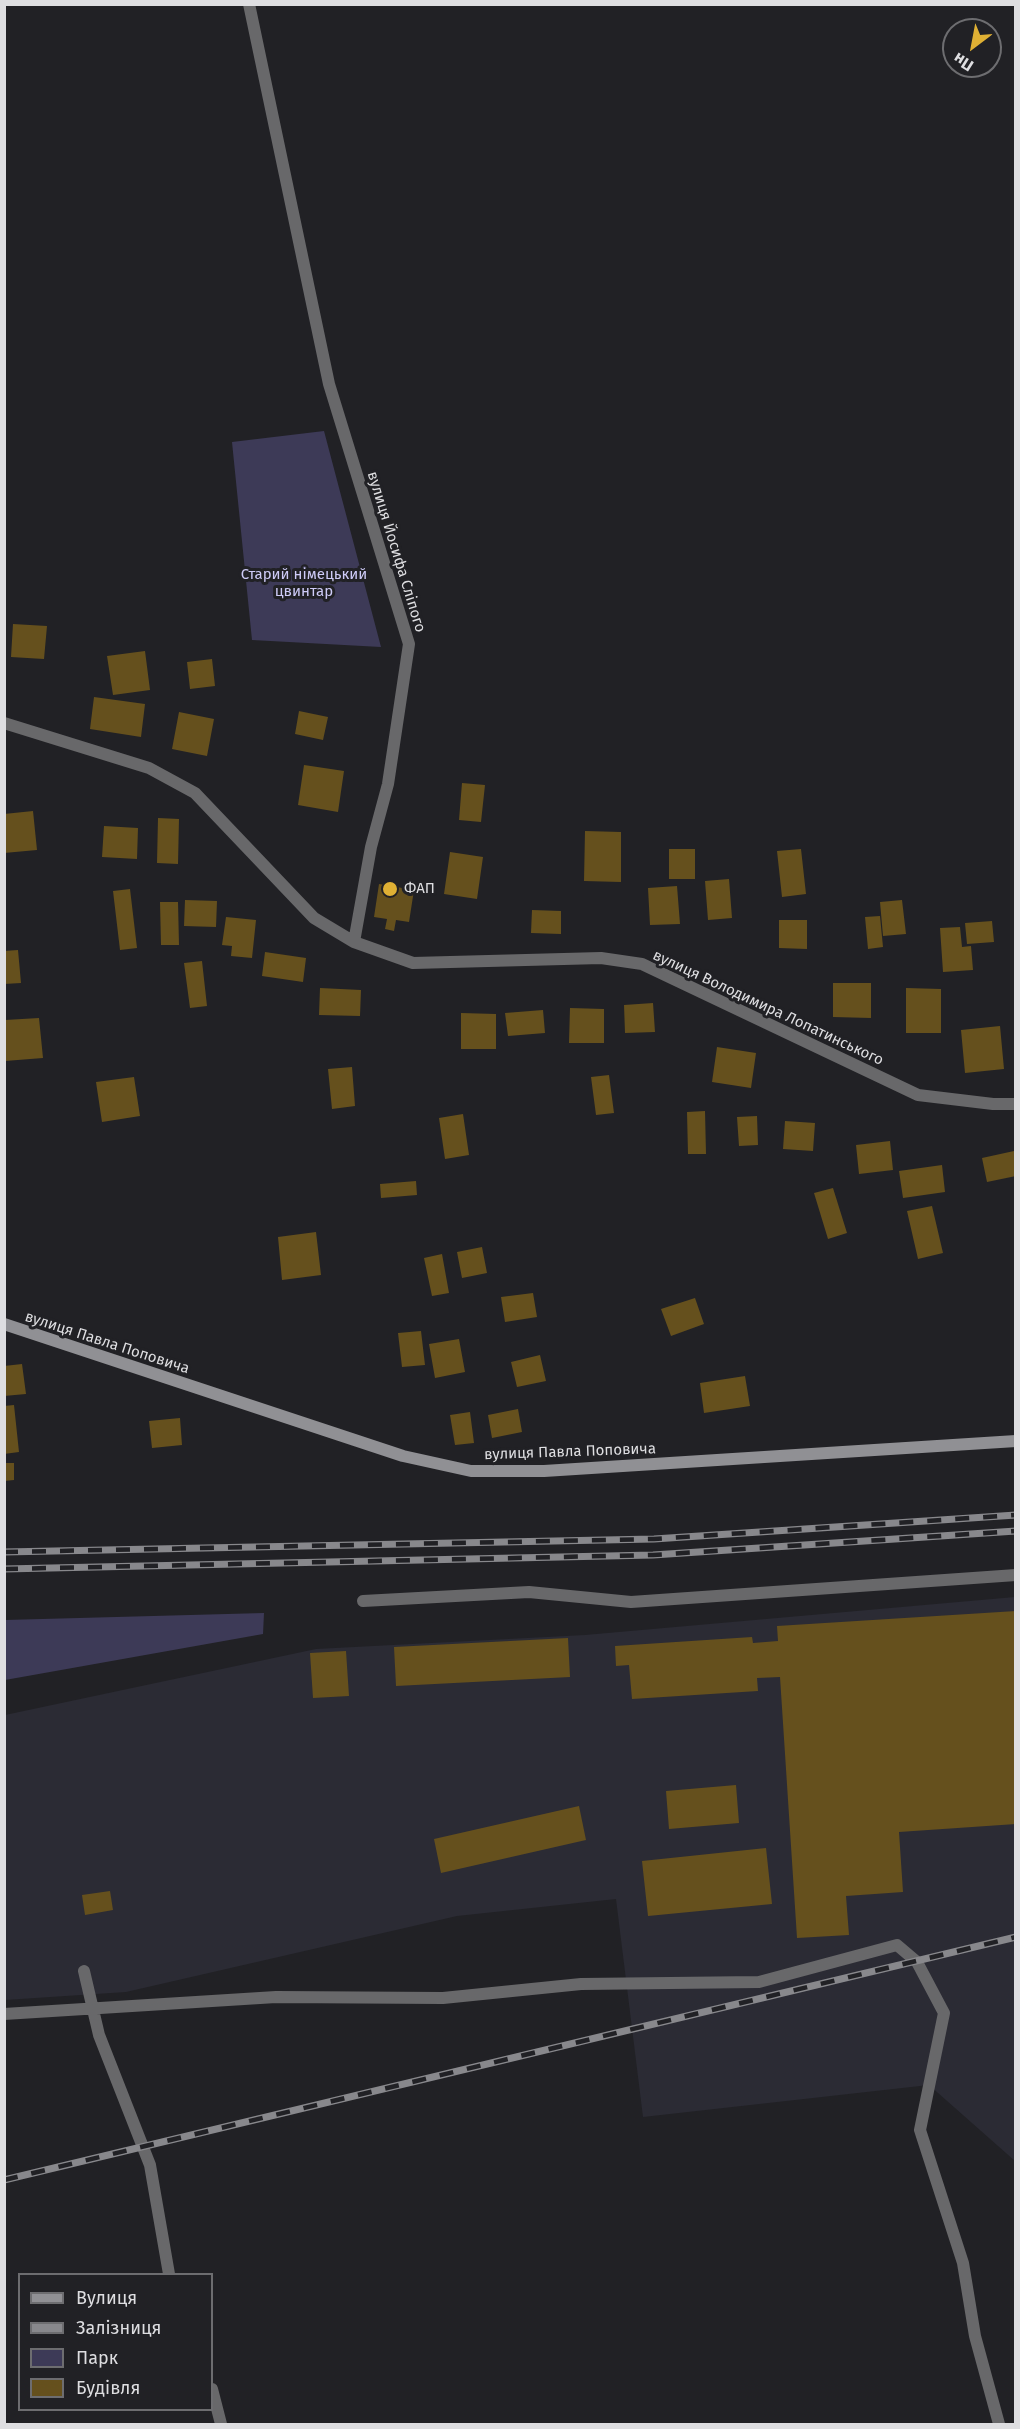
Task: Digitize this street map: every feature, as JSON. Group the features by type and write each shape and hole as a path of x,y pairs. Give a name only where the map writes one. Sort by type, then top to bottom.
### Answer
{"street":[{"name":"вулиця Йосифа Сліпого","path":"249,4 329,384 409,644 388,784 371,847 354,942"},
{"name":"вулиця Володимира Лопатинського","path":"4,723 149,768 195,793 314,918 354,942 413,963 601,958 642,964 918,1095 993,1104 1016,1104"},
{"name":"вулиця Павла Поповича","path":"4,1324 403,1456 471,1471 544,1471 1016,1441"},
{"path":"363,1601 529,1592 631,1602 1016,1575"},
{"path":"4,2014 276,1997 443,1998 580,1984 759,1982 897,1945 917,1962 944,2013 920,2130 963,2263 975,2336 994,2398 999,2424"},
{"path":"84,1971 99,2035 150,2165 169,2273"},
{"path":"213,2393 221,2424"}],"shaded area":[{"path":"1015,1597 1015,2161 929,2085 643,2117 616,1899 457,1916 126,1992 5,2000 5,1715 316,1649 585,1635"}],"green space":[{"name":"Старий німецький цвинтар","path":"324,431 381,647 252,640 232,442"},
{"path":"264,1613 263,1634 5,1680 5,1620"}],"building":[{"path":"13,624 47,626 44,659 11,657"},
{"path":"145,651 150,690 113,695 107,656"},
{"path":"212,659 215,686 190,689 187,662"},
{"path":"94,697 145,704 141,737 90,729"},
{"path":"299,711 328,717 323,740 295,734"},
{"path":"179,712 214,719 207,756 172,749"},
{"path":"304,765 344,771 338,812 298,805"},
{"path":"462,783 485,785 481,822 459,820"},
{"path":"33,811 37,850 4,853 4,814"},
{"path":"158,818 179,819 178,864 157,863"},
{"path":"104,826 138,828 137,859 102,857"},
{"path":"585,831 621,832 621,882 584,881"},
{"path":"669,849 695,849 695,879 669,879"},
{"path":"801,849 806,894 782,897 777,851"},
{"path":"450,852 483,857 477,899 444,894"},
{"path":"729,879 732,918 708,920 705,881"},
{"path":"379,884 414,890 409,922 396,920 394,931 385,929 387,919 374,917"},
{"path":"677,886 680,924 650,925 648,888"},
{"path":"130,889 137,948 120,950 113,891"},
{"path":"185,900 217,901 216,927 184,926"},
{"path":"902,900 906,934 883,936 880,902"},
{"path":"160,902 178,902 179,945 161,945"},
{"path":"532,910 561,911 561,934 531,933"},
{"path":"880,916 883,947 868,949 865,917"},
{"path":"226,917 256,920 252,958 231,956 232,946 222,945"},
{"path":"779,920 807,920 807,949 779,948"},
{"path":"992,921 994,942 967,944 965,923"},
{"path":"960,927 962,947 971,946 973,970 943,972 940,928"},
{"path":"18,950 21,983 4,984 4,951"},
{"path":"265,952 306,958 303,982 262,976"},
{"path":"202,961 207,1006 190,1008 184,963"},
{"path":"833,983 871,983 871,1018 833,1017"},
{"path":"320,988 361,990 360,1016 319,1015"},
{"path":"906,988 941,989 941,1033 906,1033"},
{"path":"653,1003 655,1032 625,1033 624,1005"},
{"path":"570,1008 604,1009 604,1043 569,1043"},
{"path":"543,1010 545,1033 508,1036 505,1013"},
{"path":"461,1013 496,1014 496,1049 461,1049"},
{"path":"39,1018 43,1058 5,1061 5,1020"},
{"path":"1000,1026 1004,1069 965,1073 961,1030"},
{"path":"717,1047 756,1053 751,1088 712,1082"},
{"path":"352,1067 355,1106 332,1109 328,1069"},
{"path":"609,1075 614,1113 596,1115 591,1077"},
{"path":"134,1077 140,1116 102,1122 96,1082"},
{"path":"705,1111 706,1154 688,1154 687,1112"},
{"path":"463,1114 469,1155 445,1159 439,1118"},
{"path":"757,1116 758,1145 739,1146 737,1117"},
{"path":"785,1121 815,1123 813,1151 783,1149"},
{"path":"890,1141 893,1170 859,1174 856,1145"},
{"path":"1014,1151 1016,1176 987,1182 982,1158"},
{"path":"942,1165 945,1192 903,1198 899,1171"},
{"path":"416,1181 417,1195 381,1198 380,1184"},
{"path":"833,1188 847,1233 828,1239 814,1193"},
{"path":"932,1206 943,1253 918,1259 907,1211"},
{"path":"316,1232 321,1275 282,1280 278,1237"},
{"path":"482,1247 487,1273 462,1278 457,1252"},
{"path":"442,1254 449,1293 432,1296 424,1258"},
{"path":"533,1293 537,1317 505,1322 501,1297"},
{"path":"695,1298 704,1324 671,1336 661,1309"},
{"path":"421,1331 425,1365 402,1367 398,1333"},
{"path":"459,1339 465,1372 435,1378 429,1344"},
{"path":"540,1355 546,1381 517,1387 511,1362"},
{"path":"22,1364 26,1394 4,1396 4,1366"},
{"path":"745,1376 750,1406 704,1413 700,1383"},
{"path":"14,1405 19,1452 4,1454 4,1406"},
{"path":"518,1409 522,1432 492,1438 488,1415"},
{"path":"470,1412 474,1443 455,1445 450,1415"},
{"path":"180,1418 182,1445 152,1448 149,1421"},
{"path":"4,1463 14,1463 14,1480 4,1481"},
{"path":"1016,1611 1016,1824 899,1832 903,1892 846,1896 849,1935 797,1938 780,1677 757,1678 758,1691 632,1699 629,1665 616,1666 615,1646 752,1637 753,1643 778,1641 777,1626"},
{"path":"568,1638 570,1677 396,1686 394,1647"},
{"path":"346,1651 349,1696 313,1698 310,1653"},
{"path":"736,1785 739,1823 669,1829 666,1791"},
{"path":"579,1806 586,1840 441,1873 434,1839"},
{"path":"766,1848 772,1904 648,1916 642,1861"},
{"path":"110,1891 113,1910 85,1915 82,1895"}],"railway":[{"path":"4,1552 654,1539 1016,1515"},
{"path":"4,1569 653,1555 1016,1531"},
{"path":"4,2180 1016,1937"}],"place":[{"name":"ФАП","path":"390,889"}]}
